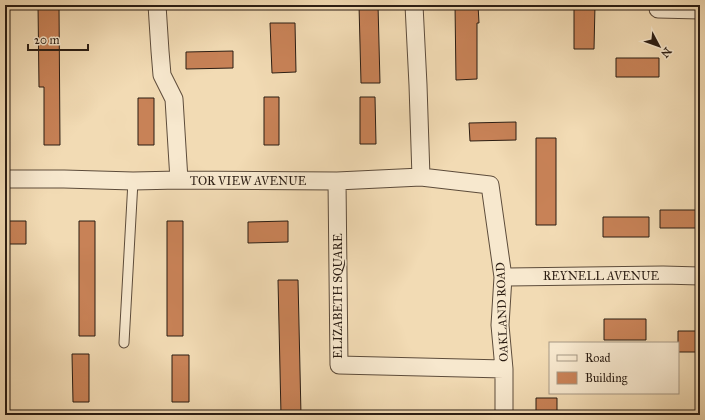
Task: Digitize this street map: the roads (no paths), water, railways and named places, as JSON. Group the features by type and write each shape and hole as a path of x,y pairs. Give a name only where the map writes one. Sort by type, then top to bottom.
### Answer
{"street":[{"path":"158,5 162,76 174,99 179,180"},
{"path":"414,5 421,177"},
{"path":"658,9 700,10"},
{"name":"TOR VIEW AVENUE","path":"5,179 133,181 337,181 421,177 490,185"},
{"name":"ELIZABETH SQUARE","path":"337,181 339,365 504,369"},
{"name":"OAKLAND ROAD","path":"490,185 503,277 500,325 504,369 504,415"},
{"name":"REYNELL AVENUE","path":"503,277 655,275 700,276"}],"lane":[{"path":"124,343 133,181"}]}
